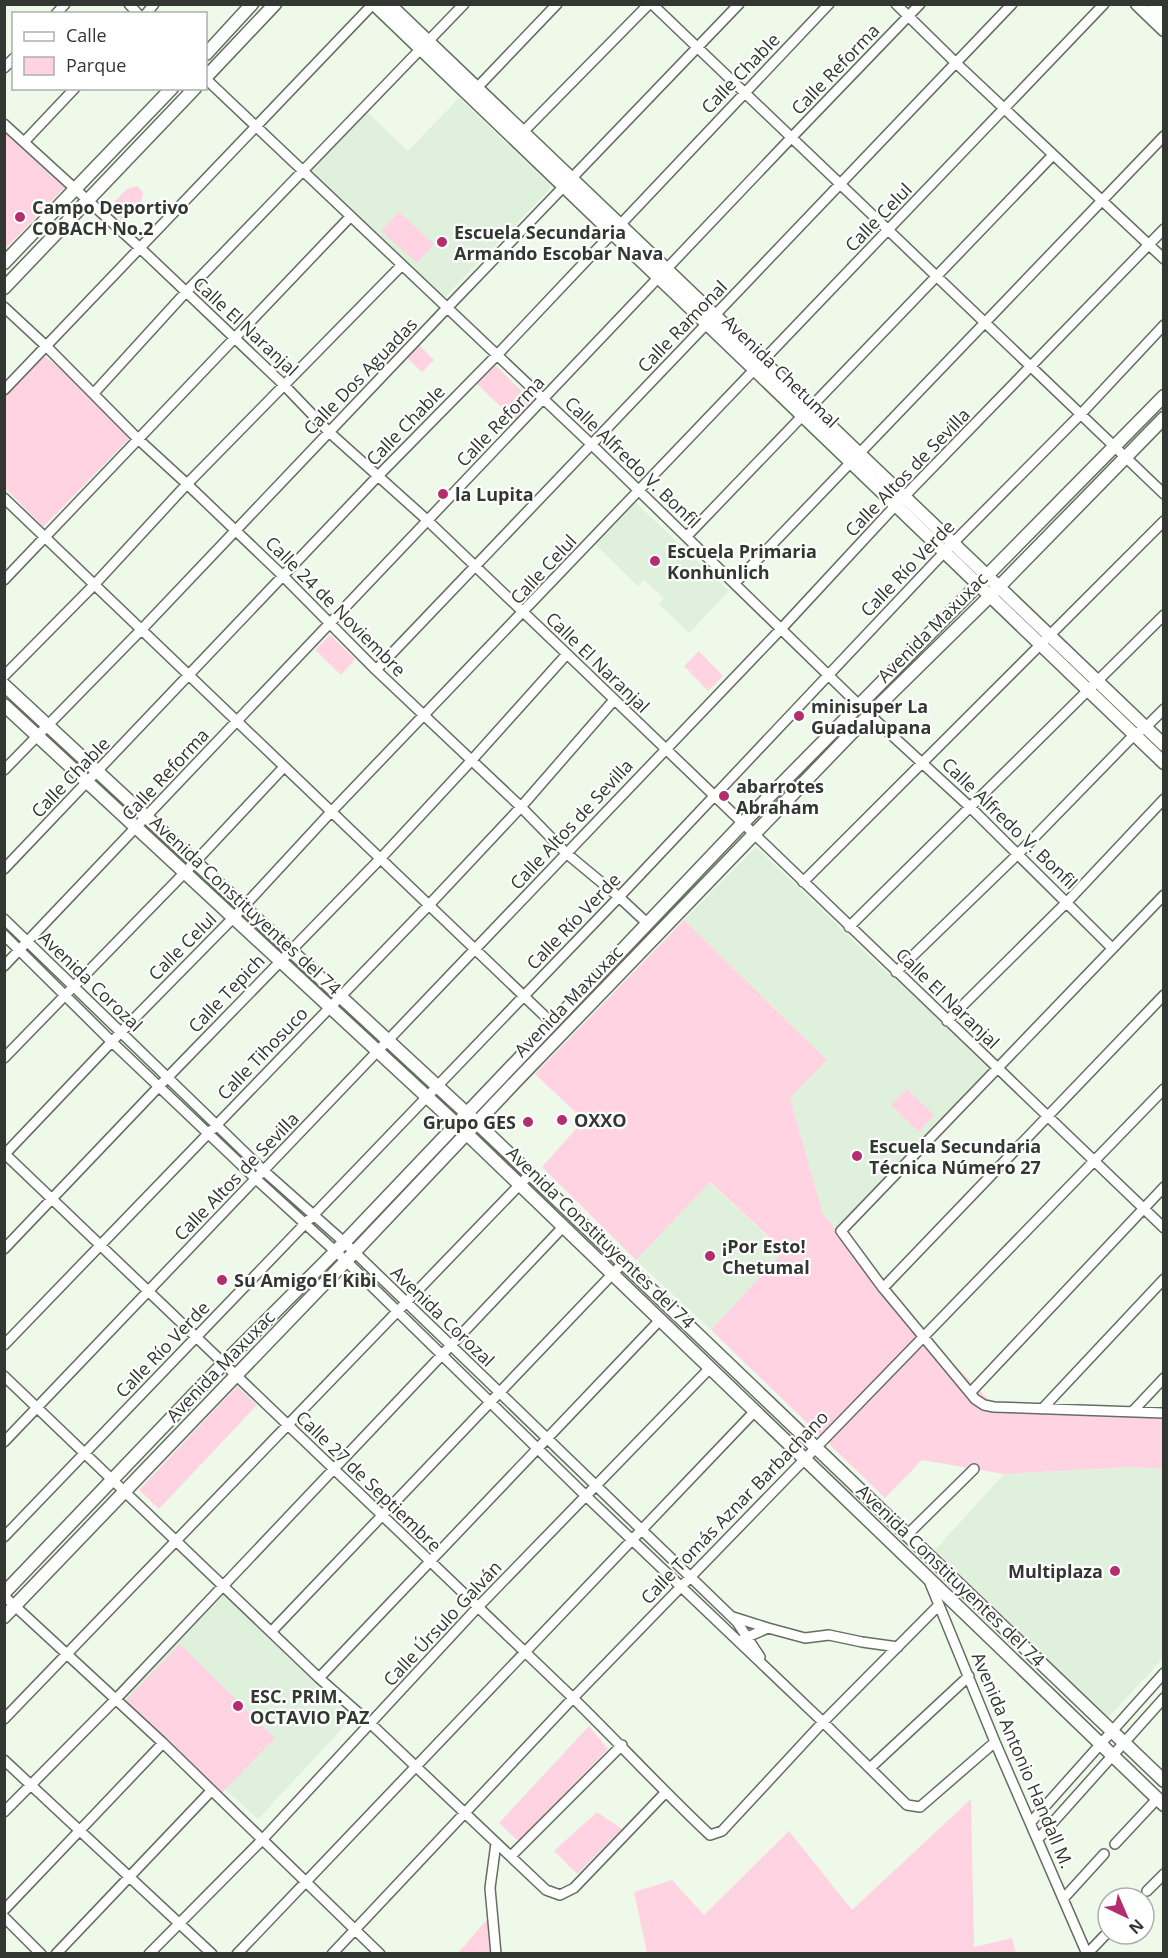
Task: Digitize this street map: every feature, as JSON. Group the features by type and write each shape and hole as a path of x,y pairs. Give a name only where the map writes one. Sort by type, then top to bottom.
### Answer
{"main road":[{"path":"207,53 252,4"},
{"path":"207,77 275,4"},
{"name":"Avenida Chetumal","path":"374,4 424,45 1140,732 1164,763"},
{"name":"Avenida Chetumal","path":"389,4 424,45"},
{"path":"1137,4 1164,30"},
{"path":"1154,4 1164,14"},
{"path":"4,263 170,90"},
{"path":"4,288 193,90"},
{"name":"Avenida Maxuxac","path":"4,1594 224,1364 340,1247 743,823 1164,396"},
{"name":"Avenida Maxuxac","path":"4,1617 350,1257 476,1122 870,714 994,592 1164,418"},
{"name":"Avenida Constituyentes del 74","path":"4,685 476,1122 1164,1781"},
{"name":"Avenida Constituyentes del 74","path":"4,705 466,1133 1160,1802"},
{"name":"Avenida Chetumal","path":"1140,732 1164,746"}],"street":[{"path":"4,390 374,4"},
{"path":"94,393 186,292 464,4"},
{"path":"473,92 557,4"},
{"path":"519,136 650,4 1164,494"},
{"name":"Calle Dos Aguadas","path":"4,770 142,629 739,4"},
{"name":"Calle Chable","path":"4,869 830,4"},
{"path":"896,4 1164,259"},
{"name":"Calle Reforma","path":"4,966 920,4"},
{"name":"Calle Ramonal","path":"376,670 474,565 841,186 1012,4"},
{"name":"Calle Celul","path":"5,1154 234,917 331,812 524,613 1104,4"},
{"name":"Calle Alfredo V. Bonfil","path":"207,79 687,536 860,706 970,807 1112,948"},
{"path":"24,142 73,90"},
{"name":"Calle El Naranjal","path":"4,124 236,338 329,432 427,520 1164,1228"},
{"path":"735,583 1164,136"},
{"path":"687,536 1053,155"},
{"path":"4,580 350,217"},
{"name":"Calle Altos de Sevilla","path":"4,1442 900,502 1164,230"},
{"path":"4,676 402,265"},
{"name":"Calle 24 de Noviembre","path":"4,307 566,853 648,924"},
{"name":"Calle Río Verde","path":"4,1537 1164,325"},
{"path":"4,498 553,1024"},
{"path":"803,882 1164,521"},
{"path":"849,927 1164,615"},
{"name":"Calle Tepich","path":"4,1249 167,1077 380,859 567,654"},
{"name":"Calle Tihosuco","path":"4,1345 429,905 520,807 614,700"},
{"path":"896,972 1164,709"},
{"path":"4,1058 284,767"},
{"path":"947,1021 1067,902 1164,799"},
{"path":"1164,895 841,1231 922,1336 970,1393 984,1405 1164,1413"},
{"name":"Avenida Corozal","path":"4,919 264,1171 313,1215 397,1312 587,1497 681,1586 743,1640 769,1672 907,1805 920,1807 995,1742"},
{"name":"Avenida Corozal","path":"4,935 256,1179 306,1224 340,1247"},
{"path":"883,1288 1164,995"},
{"name":"Calle Tomás Aznar Barbachano","path":"333,1953 573,1698 1164,1089"},
{"name":"Calle 27 de Septiembre","path":"5,1154 573,1698 622,1746 665,1793 710,1835 722,1831 823,1722"},
{"path":"4,1719 530,1174"},
{"path":"970,1393 1164,1187"},
{"path":"4,1812 115,1700 563,1227"},
{"name":"Avenida Corozal","path":"350,1257 406,1302 732,1617 743,1640"},
{"path":"271,1632 623,1263"},
{"path":"1042,1409 1164,1279"},
{"path":"319,1678 660,1320"},
{"path":"685,1344 696,1332"},
{"name":"Calle Úrsulo Galván","path":"148,1953 262,1840 477,1608 597,1487 710,1368"},
{"path":"4,1376 319,1678 371,1724 546,1890 560,1895 574,1888 665,1793"},
{"path":"1132,1412 1164,1378"},
{"path":"237,1953 755,1412"},
{"path":"907,1536 974,1469"},
{"name":"Avenida Antonio Handall M.","path":"929,1579 995,1742 1087,1953"},
{"path":"4,1594 163,1743 380,1953"},
{"path":"823,1722 939,1605"},
{"path":"732,1617 805,1638 829,1635 898,1647"},
{"path":"743,1640 768,1628"},
{"path":"1031,1822 1164,1673"},
{"path":"870,1768 969,1676"},
{"path":"1038,1839 1164,1698"},
{"path":"4,1910 163,1743"},
{"path":"511,1856 622,1746"},
{"path":"4,1760 212,1953"},
{"path":"56,1953 212,1791"},
{"path":"1115,1844 1160,1802"},
{"path":"496,1843 490,1888 496,1953"},
{"path":"1064,1899 1104,1854"},
{"path":"1152,1886 1164,1874"},
{"path":"4,1917 41,1953"}],"shaded area":[{"name":"Escuela Secundaria Armando Escobar Nava","path":"459,98 552,187 445,297 310,171 367,112 408,151"},
{"name":"Escuela Primaria Konhunlich","path":"634,501 729,591 689,633 659,604 664,598 644,580 638,586 594,543"},
{"path":"756,847 888,974 890,972 989,1069 836,1230 823,1214 790,1098 826,1059 684,920"},
{"name":"¡Por Esto! Chetumal","path":"709,1182 784,1252 711,1330 636,1260"},
{"path":"1131,1467 1163,1469 1163,1658 1108,1718 935,1550 1004,1474"},
{"name":"ESC. PRIM. OCTAVIO PAZ","path":"222,1591 352,1718 258,1819 123,1695"}],"green space":[{"name":"Campo Deportivo COBACH No.2","path":"4,124 67,185 5,249 4,249"},
{"path":"137,186 143,192 141,203 123,222 108,208 127,189"},
{"path":"399,212 434,244 417,263 381,231"},
{"path":"417,343 434,360 422,372 406,357"},
{"path":"44,356 89,388 130,438 43,527 5,488 4,396"},
{"path":"495,365 533,402 514,420 477,384"},
{"path":"330,635 355,659 341,675 315,650"},
{"path":"699,651 723,676 708,691 684,666"},
{"path":"684,920 827,1060 790,1098 823,1214 915,1325 992,1403 1163,1410 1163,1469 1131,1467 1004,1474 922,1460 885,1498 711,1330 784,1251 710,1182 636,1260 542,1167 584,1120 535,1074"},
{"path":"907,1089 934,1115 918,1132 891,1105"},
{"path":"237,1386 257,1405 159,1509 139,1490"},
{"path":"180,1644 275,1738 222,1793 125,1701"},
{"path":"589,1726 608,1749 519,1842 499,1823"},
{"path":"971,1799 974,1947 1012,1938 1016,1953 647,1953 634,1892 672,1880 704,1915 789,1831 852,1910"},
{"path":"597,1812 622,1829 577,1874 554,1851"},
{"path":"491,1915 496,1953 458,1953"}],"place":[{"name":"Campo Deportivo COBACH No.2","path":"20,217"},
{"name":"Escuela Secundaria Armando Escobar Nava","path":"442,242"},
{"name":"la Lupita","path":"443,494"},
{"name":"Escuela Primaria Konhunlich","path":"655,561"},
{"name":"minisuper La Guadalupana","path":"799,716"},
{"name":"abarrotes Abraham","path":"724,796"},
{"name":"OXXO","path":"562,1120"},
{"name":"Grupo GES","path":"528,1122"},
{"name":"Escuela Secundaria Técnica Número 27","path":"857,1156"},
{"name":"¡Por Esto! Chetumal","path":"710,1256"},
{"name":"Su Amigo El Kibi","path":"222,1280"},
{"name":"Multiplaza","path":"1115,1571"},
{"name":"ESC. PRIM. OCTAVIO PAZ","path":"238,1706"}]}
